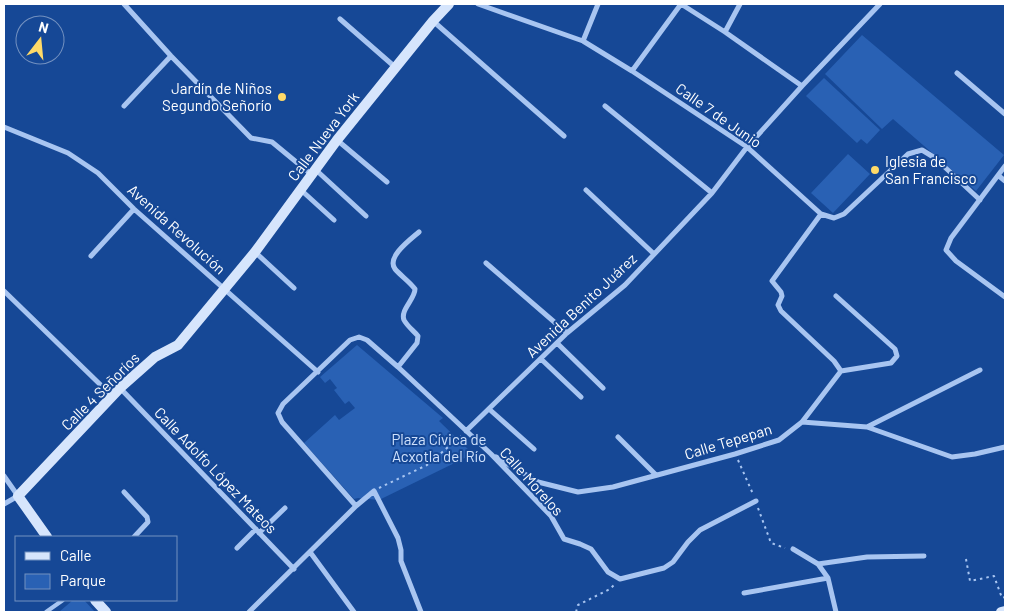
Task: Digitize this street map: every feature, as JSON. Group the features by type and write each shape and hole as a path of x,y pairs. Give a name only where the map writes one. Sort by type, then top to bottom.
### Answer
{"street":[{"path":"124,4 171,56 251,138 272,142 313,172 366,216"},
{"name":"Calle Nueva York","path":"225,288 255,252 337,140 433,20 449,4"},
{"name":"Calle 7 de Junio","path":"478,4 583,41 748,147 821,214 834,218 844,214 908,154 922,150 936,158 980,200"},
{"path":"583,41 598,4"},
{"path":"632,71 681,4 725,32 802,86"},
{"path":"725,32 740,4"},
{"name":"Avenida Benito Juárez","path":"466,431 556,343 625,285 712,193 748,147 802,86 880,4"},
{"path":"340,19 395,67"},
{"path":"433,20 564,136"},
{"path":"124,106 171,56"},
{"path":"956,73 1005,114"},
{"path":"605,106 712,193"},
{"name":"Avenida Revolución","path":"4,127 68,153 98,173 134,209 318,372"},
{"path":"337,140 387,182"},
{"path":"1005,166 951,238 946,250 956,261 1005,297"},
{"path":"999,176 1005,181"},
{"path":"300,190 334,220"},
{"path":"586,190 654,254"},
{"path":"91,256 134,209"},
{"path":"821,214 772,281 781,292 782,296 778,305 781,311 834,361 841,371 891,363 897,356 895,349 836,296"},
{"path":"398,367 417,343 418,336 404,320 404,315 415,295 415,289 394,267 392,262 394,256 419,232"},
{"path":"255,252 294,288"},
{"path":"486,263 567,333"},
{"name":"Calle 4 Señoríos","path":"18,496 120,388 155,357 178,345 225,288"},
{"path":"4,291 112,397"},
{"name":"Calle Morelos","path":"318,372 350,340 359,337 367,340 491,454 550,516 564,539 591,549 608,572 620,579"},
{"path":"556,343 603,388"},
{"path":"541,359 581,397"},
{"path":"867,427 980,370"},
{"name":"Calle Tepepan","path":"491,454 538,482 578,492 613,487 779,440 802,422 841,371"},
{"path":"318,372 284,404 278,413 282,422 356,506"},
{"name":"Calle Adolfo López Mateos","path":"120,388 294,569"},
{"path":"489,409 534,449"},
{"path":"802,422 867,427 952,457 1005,447"},
{"path":"618,436 656,475"},
{"path":"4,476 46,536"},
{"path":"249,612 356,506 374,491 398,538 401,561 421,612"},
{"path":"124,492 147,517 148,522 135,536"},
{"path":"4,504 18,496"},
{"path":"620,579 664,568 673,562 700,530 756,500"},
{"path":"236,548 285,508"},
{"path":"793,549 818,564 828,578 836,612"},
{"path":"310,552 354,612"},
{"path":"818,564 867,557 924,556"},
{"path":"744,593 828,578"},
{"path":"95,601 106,612"}],"lane":[{"path":"46,612 62,601"}],"path":[{"path":"374,491 428,465 466,431"},
{"path":"735,454 756,500 771,544 793,549"},
{"path":"966,559 970,581 994,576 1002,598 1005,596"},
{"path":"576,612 578,605 610,589 620,579"}],"green space":[{"path":"862,35 1004,155 976,191 893,119 882,129 825,74"},
{"path":"824,78 880,130 867,144 861,139 857,143 806,96"},
{"path":"848,154 870,174 833,213 811,193"},
{"name":"Plaza Cívica de Acxotla del Río","path":"357,345 443,418 439,421 473,454 379,500 354,499 304,443 335,415 339,420 355,408 349,401 345,404 334,390 337,388 330,379 325,383 320,377"},
{"path":"72,601 85,601 95,612 59,612"}],"place":[{"name":"Jardín de Niños Segundo Señorío","path":"282,97"},
{"name":"Iglesia de San Francisco","path":"875,170"}]}
